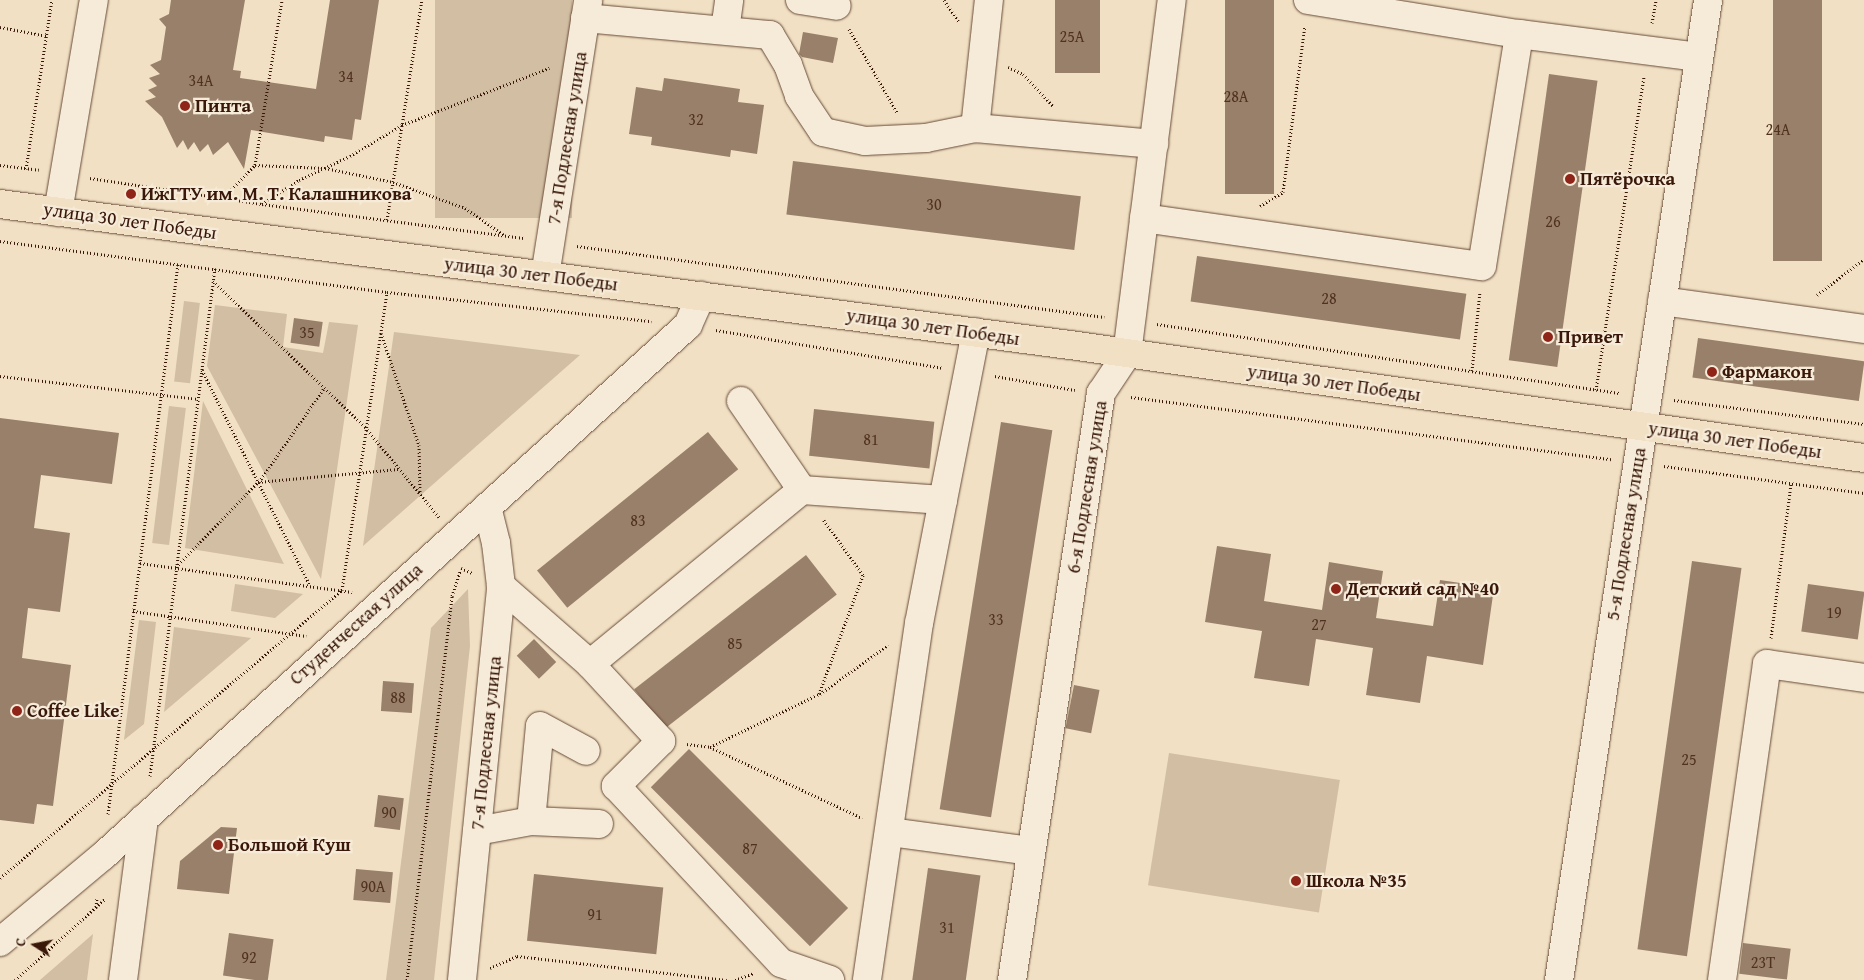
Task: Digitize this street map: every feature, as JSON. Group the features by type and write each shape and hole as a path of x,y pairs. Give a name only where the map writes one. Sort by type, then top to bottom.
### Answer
{"main road":[{"name":"улица 30 лет Победы","path":"0,204 976,332 1864,458"}],"street":[{"path":"58,212 94,0"},
{"path":"725,30 730,0"},
{"path":"800,0 837,6"},
{"path":"975,128 989,0"},
{"name":"6-я Подлесная улица","path":"1012,980 1101,393 1127,354 1172,0"},
{"name":"5-я Подлесная улица","path":"1558,980 1708,0"},
{"path":"1308,1 1519,34 1647,52 1699,57"},
{"path":"587,9 770,36 788,66 798,96 823,132 865,140 915,138 975,128 1154,144"},
{"name":"7-я Подлесная улица","path":"545,276 587,9"},
{"path":"1144,218 1482,266 1519,34"},
{"name":"Студенческая улица","path":"0,942 103,856 385,597 688,325 701,296"},
{"path":"1662,301 1864,329"},
{"path":"867,980 919,623 976,332"},
{"path":"741,401 802,490"},
{"path":"590,664 802,490 943,500"},
{"name":"7-я Подлесная улица","path":"472,976 477,831 501,586 496,543 487,507"},
{"path":"501,586 590,664 661,741 616,786 780,963 830,980"},
{"path":"1722,980 1767,664 1864,678"},
{"path":"531,821 540,726 586,752"},
{"path":"123,980 144,818"},
{"path":"477,831 531,821 599,824"},
{"path":"890,832 1031,850"}],"path":[{"path":"26,169 52,0"},
{"path":"224,197 255,165 282,0"},
{"path":"387,220 422,0"},
{"path":"1224,229 1283,192 1308,1"},
{"path":"837,6 884,94 915,138"},
{"path":"0,27 47,36"},
{"path":"1596,390 1647,52"},
{"path":"262,204 299,180 325,168 402,125 581,56"},
{"path":"0,165 262,204 1132,320 1596,390 1864,424"},
{"path":"255,165 325,168 393,182 465,208 505,236"},
{"path":"0,241 387,292 688,325 1101,393 1864,493"},
{"path":"1787,318 1864,259"},
{"path":"96,907 178,264"},
{"path":"1472,371 1482,266"},
{"path":"144,818 215,268"},
{"path":"213,281 364,427 455,535 461,568 452,596 406,980"},
{"path":"0,878 342,590 364,427 387,292"},
{"path":"380,331 419,445 420,494"},
{"path":"202,370 310,586"},
{"path":"0,376 198,399"},
{"path":"176,568 258,482 324,388"},
{"path":"258,482 399,468"},
{"path":"1767,664 1791,483"},
{"path":"802,490 863,575 820,694"},
{"path":"140,563 385,597"},
{"path":"133,611 338,640"},
{"path":"710,747 820,694 919,623"},
{"path":"661,741 710,747 890,832"},
{"path":"15,980 137,872"},
{"path":"472,976 517,956 728,980"}],"shaded area":[{"path":"435,0 572,0 572,218 435,218"},
{"path":"184,301 200,303 190,383 174,381"},
{"path":"215,305 287,314 283,347 323,353 329,322 358,325 321,579 207,366"},
{"path":"394,332 580,355 363,546"},
{"path":"203,401 284,564 185,548"},
{"path":"169,406 186,408 169,545 152,543"},
{"path":"235,584 303,594 275,618 231,611"},
{"path":"468,589 470,646 434,980 386,980 431,628"},
{"path":"139,620 156,622 144,724 124,740"},
{"path":"174,627 251,638 164,712"},
{"path":"1169,753 1340,780 1319,912 1148,885"},
{"path":"93,934 87,980 40,980"}],"building":[{"path":"171,0 245,0 233,70 241,71 240,78 316,89 330,0 379,0 361,120 355,119 352,140 325,136 324,142 251,130 244,169 228,142 213,155 208,144 200,152 194,142 188,150 183,140 177,148 162,117 145,101 156,97 148,90 157,86 149,78 160,74 150,65 161,60 166,27 159,19 169,14"},
{"path":"1055,0 1100,0 1100,73 1055,73"},
{"path":"1225,0 1274,0 1274,194 1225,194"},
{"path":"1773,0 1822,0 1822,261 1773,261"},
{"path":"803,32 838,38 833,63 802,57 799,54"},
{"path":"1549,74 1598,81 1557,367 1509,360"},
{"path":"664,78 740,89 738,102 764,105 757,154 731,150 730,157 651,145 652,137 629,134 636,87 662,91"},
{"path":"793,161 1081,196 1074,250 786,215"},
{"path":"1197,256 1466,294 1460,339 1191,302"},
{"path":"294,318 323,322 319,347 291,343"},
{"path":"1698,338 1864,361 1859,401 1692,378"},
{"path":"814,409 934,422 929,468 809,456"},
{"path":"0,418 119,433 112,484 41,475 34,528 70,533 60,612 28,608 22,658 71,665 53,806 37,804 34,824 0,820"},
{"path":"1001,422 1052,430 991,817 940,809"},
{"path":"708,432 738,469 567,608 537,570"},
{"path":"1217,546 1271,554 1264,601 1322,610 1329,562 1383,571 1376,618 1433,626 1440,580 1494,588 1483,665 1427,656 1420,703 1366,695 1373,648 1316,639 1309,686 1254,678 1262,631 1205,622"},
{"path":"806,555 837,594 665,729 634,689"},
{"path":"1692,561 1742,568 1687,956 1637,949"},
{"path":"1808,584 1864,592 1858,639 1801,632"},
{"path":"534,639 556,662 539,679 517,656"},
{"path":"383,681 414,683 412,713 381,711"},
{"path":"1074,685 1100,690 1091,733 1066,728"},
{"path":"689,749 848,908 810,946 651,787"},
{"path":"378,795 404,798 400,830 374,827"},
{"name":"Большой Куш","path":"221,827 237,828 229,894 177,889 180,861"},
{"path":"928,868 980,875 966,980 912,980"},
{"path":"356,869 393,872 390,903 353,900"},
{"path":"534,874 663,888 656,954 527,941"},
{"path":"229,933 274,939 268,980 223,976"},
{"path":"1743,943 1791,949 1787,980 1739,974"}],"place":[{"name":"Пинта","path":"185,106"},
{"name":"Пятёрочка","path":"1570,179"},
{"name":"ИжГТУ им. М. Т. Калашникова","path":"131,194"},
{"name":"Привет","path":"1548,337"},
{"name":"Фармакон","path":"1712,372"},
{"name":"Детский сад №40","path":"1336,589"},
{"name":"Coffee Like","path":"17,711"},
{"name":"Большой Куш","path":"218,845"},
{"name":"Школа №35","path":"1296,881"}]}
